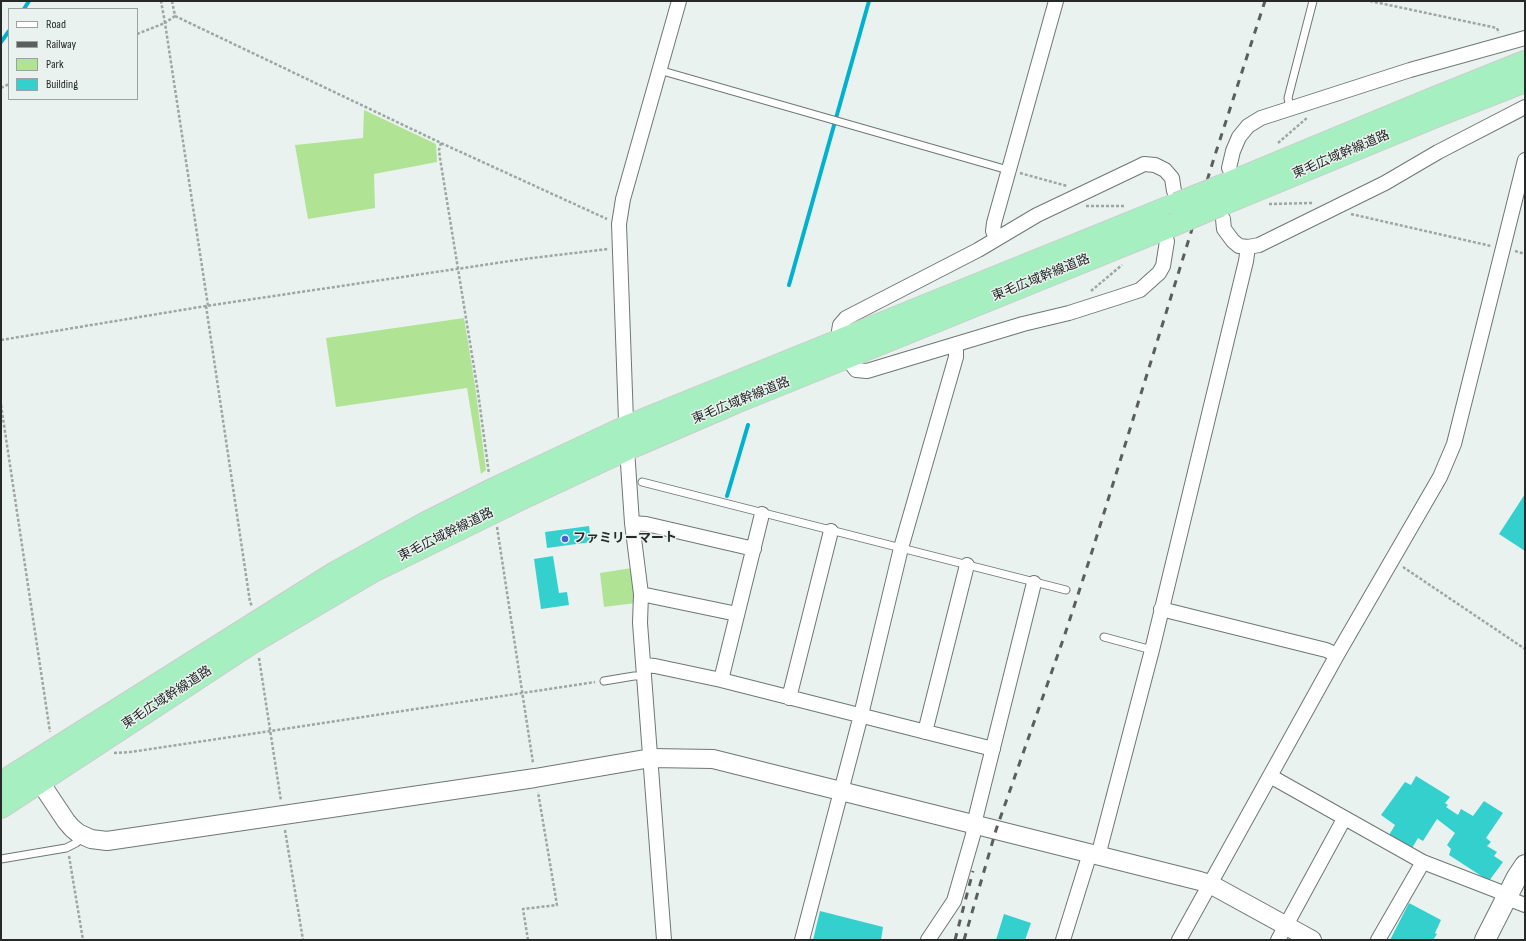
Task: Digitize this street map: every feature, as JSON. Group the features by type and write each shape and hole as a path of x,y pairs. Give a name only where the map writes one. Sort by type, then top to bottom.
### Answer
{"highway":[{"name":"東毛広域幹線道路","path":"1224,195 1424,102 1525,62"},
{"name":"東毛広域幹線道路","path":"1,783 335,573 426,523 489,491 626,427 964,308 1173,215 1525,81"},
{"name":"東毛広域幹線道路","path":"1,807 251,644 373,571 627,449 736,402 844,350"}],"main road":[{"path":"1485,940 1516,901 1517,877 1525,865"}],"street":[{"path":"664,940 640,623 641,594 632,524 627,449 619,224 623,199 679,1"},
{"path":"996,239 993,231 994,223 1056,1"},
{"path":"1525,38 1410,70 1290,108 1261,118 1248,126 1235,144 1224,195 1224,229 1230,238 1239,246 1248,247 1265,242 1385,183 1438,152 1525,107"},
{"path":"1179,940 1337,655 1440,477 1454,444 1525,160"},
{"path":"1150,164 1160,167 1170,174 1174,183 1173,215 1163,266 1152,280 1140,290 1069,313 1023,324 867,371 856,370 844,350 839,331 840,326 846,318 996,239 1037,215 1083,199 1140,166 1150,164"},
{"path":"1063,940 1094,854 1152,650 1246,261 1248,247"},
{"path":"802,940 861,715 901,548 956,357 956,344"},
{"path":"721,680 762,514"},
{"path":"632,524 646,524 754,549"},
{"path":"789,698 831,531"},
{"path":"925,732 967,565"},
{"path":"928,940 954,901 973,835 974,824 1034,582"},
{"path":"641,594 737,614"},
{"path":"1161,609 1326,650 1337,655"},
{"path":"644,671 655,666 721,680 993,750"},
{"path":"40,782 66,822 78,833 92,839 107,842 535,778 650,758 713,759 1210,884 1282,933 1312,940"},
{"path":"1270,776 1344,819 1423,862 1498,890 1516,901"},
{"path":"1282,933 1344,819"},
{"path":"1378,940 1423,862"}],"lane":[{"path":"1290,108 1288,98 1313,1"},
{"path":"659,70 1008,170"},
{"path":"642,482 762,514 1066,590"},
{"path":"1104,637 1152,650"},
{"path":"604,681 634,676 644,671"},
{"path":"1,859 66,848 76,843 84,836"}],"path":[{"path":"161,1 249,595 252,606"},
{"path":"172,1 175,16"},
{"path":"1370,1 1497,28 1506,44"},
{"path":"138,34 164,23 175,16"},
{"path":"175,16 441,143 619,224"},
{"path":"1274,147 1310,115"},
{"path":"441,143 439,150 440,158 489,474"},
{"path":"1008,170 1076,189 1083,199 1128,206"},
{"path":"1270,204 1315,204"},
{"path":"1340,206 1345,212 1356,216 1503,248"},
{"path":"1,340 207,306 619,247"},
{"path":"1087,295 1122,265"},
{"path":"1,405 51,734"},
{"path":"498,530 535,778 557,905 523,909 528,940"},
{"path":"1392,560 1525,649"},
{"path":"260,667 303,940"},
{"path":"104,739 110,750 117,754 604,681"},
{"path":"66,848 70,858 83,940"}],"green space":[{"path":"364,110 436,144 437,162 374,174 375,208 308,219 295,145 363,138"},
{"path":"464,318 475,385 486,470 481,474 467,388 336,407 326,338"},
{"path":"632,568 636,603 604,607 600,573"}],"building":[{"path":"1525,494 1525,551 1499,534"},
{"path":"589,526 591,542 547,548 545,532"},
{"path":"553,556 559,593 567,592 569,605 541,609 534,559"},
{"path":"1416,776 1450,797 1445,803 1448,805 1446,807 1458,815 1461,809 1473,816 1484,801 1503,813 1486,838 1491,842 1487,846 1497,852 1494,856 1503,862 1489,881 1449,855 1451,849 1447,845 1455,833 1437,819 1423,841 1418,838 1412,848 1389,835 1395,825 1381,815 1405,782 1411,785"},
{"path":"1409,903 1441,920 1435,933 1437,934 1433,940 1390,940"},
{"path":"820,911 883,927 881,940 813,940"},
{"path":"1004,914 1031,923 1025,940 996,940"}],"waterway":[{"path":"25,8 29,1"},
{"path":"789,285 869,1"},
{"path":"1,42 8,32"},
{"path":"727,496 748,425"}],"railway":[{"path":"964,940 996,830 1064,637 1090,558 1215,155 1265,1"},
{"path":"955,940 973,871"}],"place":[{"name":"ファミリーマート","path":"565,539"}]}
